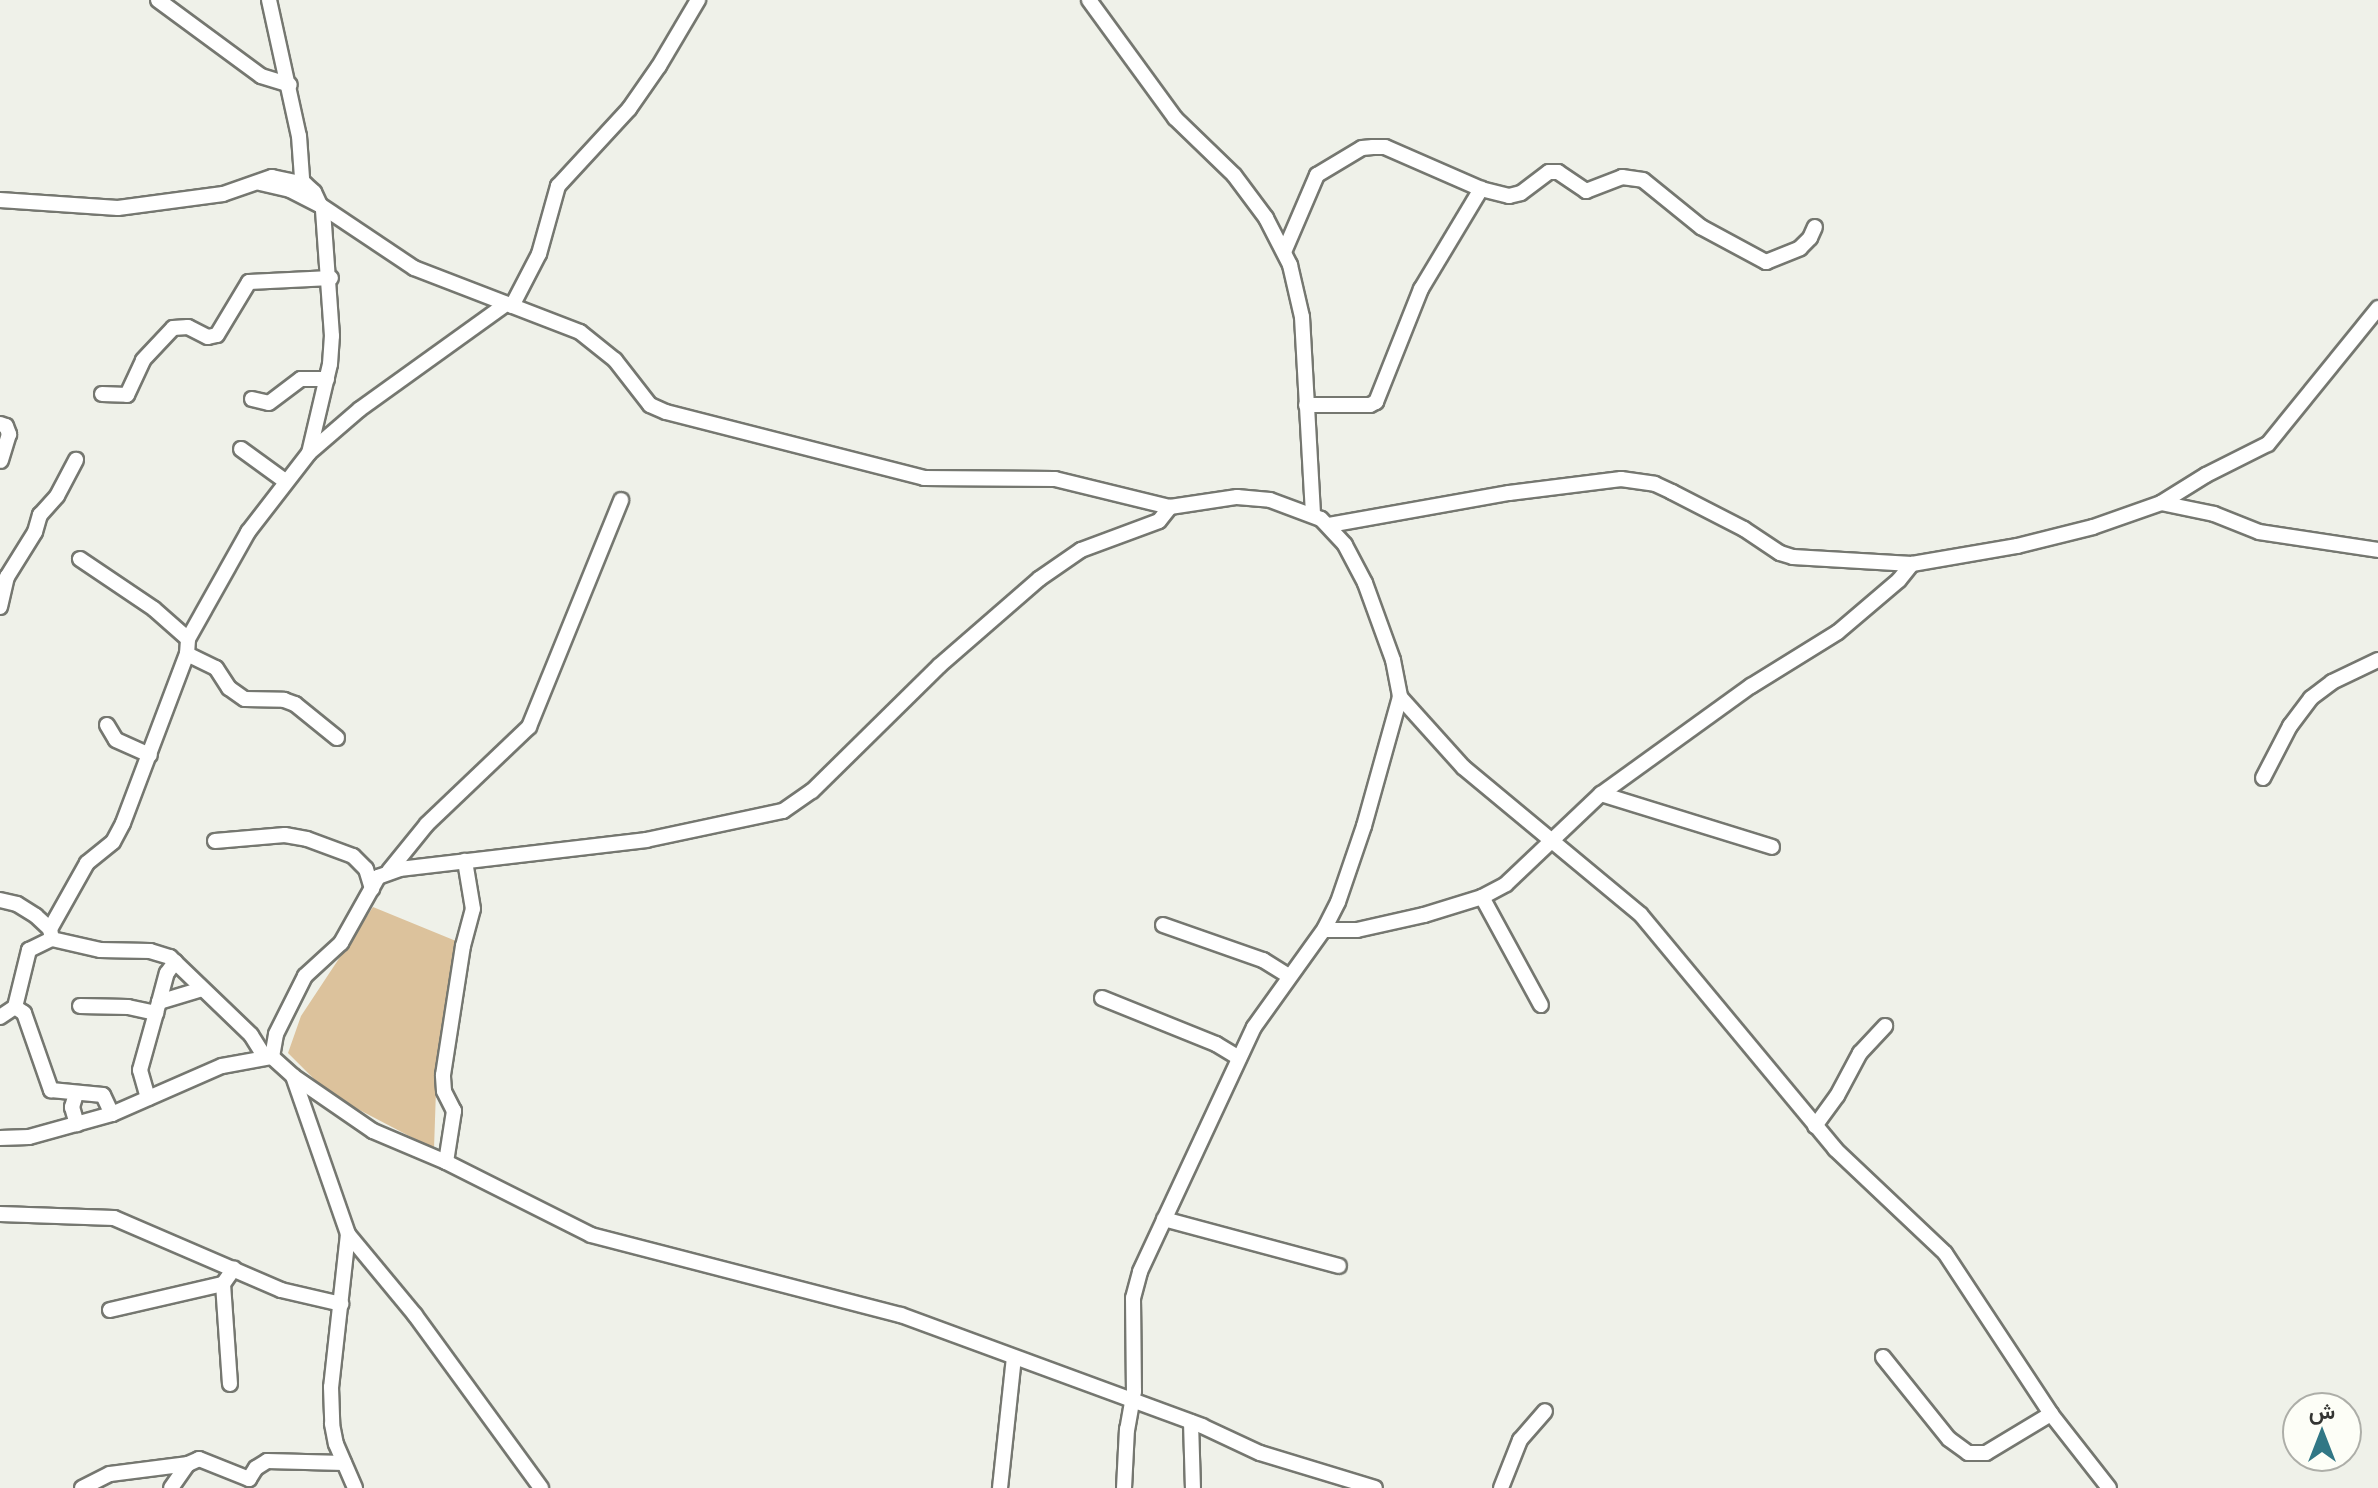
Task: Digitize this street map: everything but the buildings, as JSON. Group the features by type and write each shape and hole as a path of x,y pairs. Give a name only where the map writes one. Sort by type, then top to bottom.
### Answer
{"street":[{"path":"158,0 261,76 290,85"},
{"path":"269,0 290,85 304,190"},
{"path":"0,1017 15,1007 29,950 51,934 87,863 113,842 123,823 188,647 248,532 309,453 360,409 509,305 539,254 558,186 629,109 698,0"},
{"path":"1089,0 1175,118 1234,175 1266,218 1284,252 1302,317 1313,514"},
{"path":"1284,252 1317,175 1362,148 1385,147 1481,189 1516,195 1538,177 1553,172 1586,191 1600,189 1622,177 1643,180 1701,227 1766,262 1800,248 1815,227"},
{"path":"0,200 118,208 223,194 272,177 314,192 321,207 331,278 332,336 327,379 309,453"},
{"path":"1306,405 1370,405 1376,402 1421,289 1481,189"},
{"path":"321,207 414,268 580,332 599,345 650,405 666,412 894,473 944,479 1055,479 1098,486 1170,507 1209,499 1252,498 1288,504 1313,514 1329,525 1353,557 1393,660 1400,697 1364,826 1338,902 1324,930 1254,1027 1135,1284 1132,1403 1127,1429 1124,1488"},
{"path":"102,394 127,395 143,360 173,328 188,327 208,337 217,335 249,282 331,278"},
{"path":"1329,525 1509,493 1621,479 1655,484 1744,529 1780,553 1806,559 1912,564 2064,535 2161,503 2274,439 2378,308"},
{"path":"252,399 269,403 301,379 327,379"},
{"path":"0,424 6,426 9,434 1,461"},
{"path":"241,449 285,481"},
{"path":"0,607 7,577 35,532 40,515 57,496 76,460"},
{"path":"388,872 427,824 529,727 621,500"},
{"path":"2161,503 2214,514 2259,532 2378,550"},
{"path":"269,1057 276,1034 305,976 341,943 378,877 388,872 465,861 646,840 783,811 853,755 939,666 1039,579 1081,550 1159,521 1170,507"},
{"path":"80,559 154,609 188,647 216,668 229,688 245,699 284,700 295,704 337,738"},
{"path":"1324,930 1340,932 1382,925 1482,897 1522,872 1601,794 1751,686 1838,632 1899,580 1912,564"},
{"path":"2263,778 2285,734 2311,698 2332,682 2378,660"},
{"path":"1400,697 1463,767 1641,915 1815,1126 1874,1187 1945,1253 2051,1414 2109,1488"},
{"path":"107,725 116,740 150,755"},
{"path":"1601,794 1772,847"},
{"path":"215,841 285,835 307,839 353,856 366,869 372,889"},
{"path":"446,1162 454,1111 444,1091 443,1075 463,946 473,909 465,861"},
{"path":"1482,897 1541,1005"},
{"path":"0,900 17,904 51,934 100,950 150,951 175,962 251,1035 269,1057 359,1124 446,1162 591,1235 901,1315 1132,1403 1191,1422 1260,1453 1373,1488"},
{"path":"1163,925 1263,960 1289,976"},
{"path":"148,1098 140,1070 167,973 175,962"},
{"path":"80,1006 157,1008 202,989"},
{"path":"1102,998 1216,1044 1239,1058"},
{"path":"15,1007 24,1013 51,1090 103,1095 112,1114"},
{"path":"1815,1126 1837,1096 1860,1053 1885,1026"},
{"path":"0,1138 29,1137 112,1114 222,1066 269,1057"},
{"path":"293,1076 348,1234 415,1315 541,1488"},
{"path":"76,1094 72,1107 77,1124"},
{"path":"0,1214 114,1218 281,1290 341,1304"},
{"path":"1164,1219 1339,1266"},
{"path":"348,1234 331,1387 334,1434 355,1488"},
{"path":"230,1384 223,1284 234,1268"},
{"path":"110,1310 223,1284"},
{"path":"1883,1357 1949,1439 1968,1453 1986,1453 2051,1414"},
{"path":"1000,1488 1014,1358"},
{"path":"1501,1488 1520,1440 1545,1411"},
{"path":"1191,1422 1193,1488"},
{"path":"82,1488 110,1474 188,1464 202,1459 249,1479 256,1468 267,1461 344,1463"},
{"path":"171,1488 188,1464"},
{"path":"1320,1470 1333,1480 1336,1488"}],"shaded area":[{"path":"373,907 456,941 436,1090 434,1149 329,1094 288,1053 301,1016"}]}
